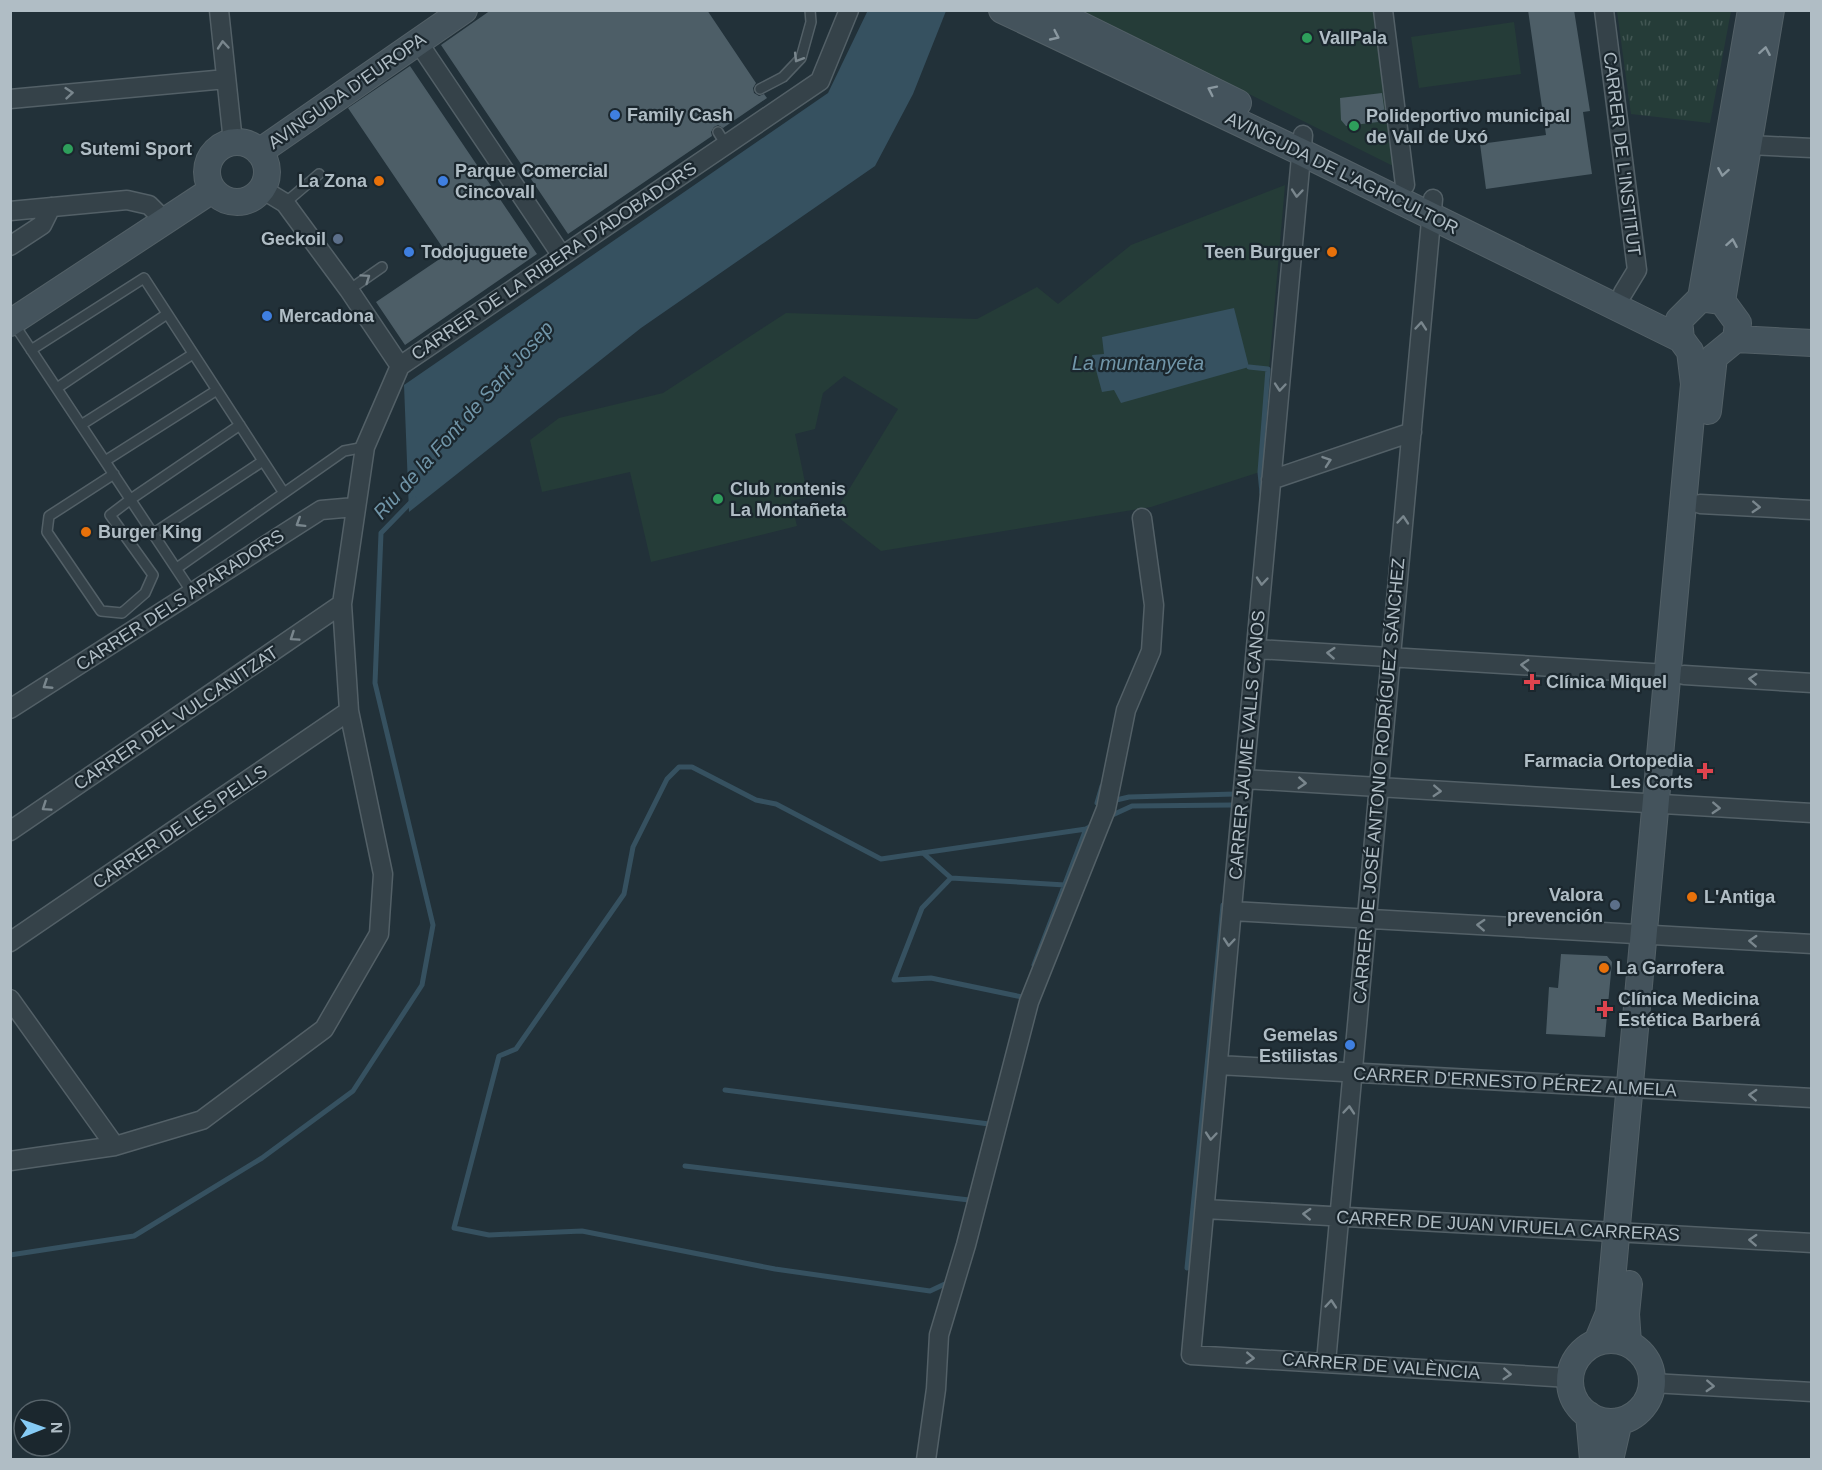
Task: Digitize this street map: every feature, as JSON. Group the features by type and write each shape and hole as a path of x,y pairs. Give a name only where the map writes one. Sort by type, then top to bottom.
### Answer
{"street":[{"path":"219,10 233,142"},
{"name":"AVINGUDA D'EUROPA","path":"259,152 464,10"},
{"name":"CARRER DE LA RIBERA D'ADOBADORS","path":"10,1161 115,1146 202,1120 324,1029 379,934 383,874 349,711 342,604 365,447 400,366 562,256 586,235 722,138 820,81 849,10"},
{"name":"AVINGUDA DE L'AGRICULTOR","path":"1002,10 1302,143 1405,185 1432,208 1623,293 1691,342"},
{"name":"AVINGUDA DE L'AGRICULTOR","path":"1050,10 1302,143 1691,342"},
{"path":"1383,10 1405,185"},
{"name":"CARRER DE L'INSTITUT","path":"1604,10 1637,270 1623,293"},
{"path":"1628,1343 1625,1233 1691,504 1691,342 1712,299 1738,144 1751,10"},
{"path":"1738,144 1771,10"},
{"path":"418,42 562,256"},
{"path":"10,99 226,78"},
{"path":"243,142 259,152 265,160 267,170 266,180 256,196 237,203 219,197 212,190 207,180 207,170 209,160 215,151 223,145 243,142"},
{"name":"CARRER JAUME VALLS CANOS","path":"1191,1355 1302,143"},
{"path":"1738,144 1812,148"},
{"path":"262,189 285,203 349,290 400,366"},
{"path":"11,322 212,190"},
{"path":"10,211 127,200 149,205 165,221"},
{"path":"10,246 42,225 51,207"},
{"name":"CARRER DE JOSÉ ANTONIO RODRÍGUEZ SÁNCHEZ","path":"1326,1362 1432,208"},
{"path":"1712,299 1737,331 1812,343"},
{"path":"1691,342 1737,331 1812,327"},
{"path":"1271,480 1412,432"},
{"path":"1691,504 1812,510"},
{"name":"CARRER DELS APARADORS","path":"10,709 191,591 321,510 355,507"},
{"path":"926,1460 936,1389 939,1335 966,1245 1029,1002 1106,809 1126,710 1151,651 1154,605 1142,518"},
{"name":"CARRER DEL VULCANITZAT","path":"10,831 342,604"},
{"path":"1256,649 1812,683"},
{"name":"CARRER DE LES PELLS","path":"10,942 349,711"},
{"path":"1244,779 1812,813"},
{"path":"1232,911 1812,944"},
{"path":"10,999 115,1146"},
{"name":"CARRER D'ERNESTO PÉREZ ALMELA","path":"1218,1065 1812,1098"},
{"name":"CARRER DE JUAN VIRUELA CARRERAS","path":"1205,1209 1812,1243"},
{"path":"1597,1342 1609,1313 1625,1233"},
{"path":"1607,1340 1628,1343 1646,1360 1652,1383 1650,1392 1642,1408 1627,1418 1619,1421 1598,1420 1582,1410 1572,1395 1570,1378 1578,1356 1597,1342 1607,1340"},
{"name":"CARRER DE VALÈNCIA","path":"1191,1355 1570,1378"},
{"path":"1652,1383 1812,1392"},
{"path":"1589,1415 1593,1460"},
{"path":"1610,1460 1619,1421"}],"lane":[{"path":"760,89 783,76 801,58 811,22 810,10"},
{"path":"285,203 318,174"},
{"path":"349,290 382,267"},
{"path":"31,350 144,278 284,493"},
{"path":"57,388 167,314"},
{"path":"11,322 191,591"},
{"path":"81,424 193,354"},
{"path":"105,461 217,390"},
{"path":"114,474 49,516 47,532 101,611 122,613 146,593 153,575 110,515 240,425"},
{"path":"177,568 344,451 365,447"},
{"path":"154,533 263,461"}],"green space":[{"name":"Polideportivo municipal de Vall de Uxó","path":"1083,11 1379,11 1401,170"},
{"path":"1617,11 1731,11 1710,123 1631,114"},
{"path":"1514,22 1521,74 1419,88 1411,37"},
{"path":"1285,185 1260,472 1151,507 881,551 834,514 898,409 844,376 823,393 815,429 795,434 808,497 791,501 797,526 651,562 630,472 542,492 530,440 559,418 663,393 786,313 977,319 1037,287 1058,304 1131,245"}],"water":[{"path":"868,10 946,11 913,94 875,166 641,328 409,512 404,385 828,93"},
{"name":"La muntanyeta","path":"1234,308 1249,367 1121,403 1114,390 1102,392 1092,355 1104,354 1102,337"}],"building":[{"name":"Family Cash","path":"491,10 707,10 756,83 753,88 754,93 759,96 764,94 767,98 723,128 718,125 714,127 711,132 712,136 568,234 441,45"},
{"path":"1528,10 1574,10 1590,111 1583,112 1592,174 1486,189 1480,144 1546,135"},
{"name":"Parque Comercial Cincovall","path":"410,66 537,254 405,345 376,302 447,254 348,108"},
{"path":"1382,93 1386,121 1346,126 1341,120 1340,98"},
{"path":"1561,954 1607,956 1612,962 1605,1037 1546,1034 1549,987 1558,988"}],"waterway":[{"path":"1249,367 1268,369 1260,472 1262,493"},
{"name":"Riu de la Font de Sant Josep","path":"10,1255 134,1236 262,1158 353,1091 422,985 433,925 375,683 381,533 414,499"},
{"path":"948,1281 930,1291 775,1269 582,1231 489,1235 454,1228 499,1056 516,1049 624,894 633,847 667,779 679,767 692,767 756,800 776,804 881,859 1086,829"},
{"path":"1102,786 1097,803 1102,802"},
{"path":"1112,801 1129,797 1235,794"},
{"path":"1108,817 1132,806 1233,805"},
{"path":"1034,965 1086,829 1095,824"},
{"path":"923,853 951,878 1065,885"},
{"path":"951,878 922,908 894,980 931,978 1022,997"},
{"path":"1187,1268 1223,905"},
{"path":"725,1090 989,1124"},
{"path":"685,1166 969,1200"}],"place":[{"name":"VallPala","path":"1307,38"},
{"name":"Family Cash","path":"615,115"},
{"name":"Polideportivo municipal de Vall de Uxó","path":"1354,126"},
{"name":"Sutemi Sport","path":"68,149"},
{"name":"La Zona","path":"379,181"},
{"name":"Parque Comercial Cincovall","path":"443,181"},
{"name":"Geckoil","path":"338,239"},
{"name":"Todojuguete","path":"409,252"},
{"name":"Teen Burguer","path":"1332,252"},
{"name":"Mercadona","path":"267,316"},
{"name":"Club rontenis La Montañeta","path":"718,499"},
{"name":"Burger King","path":"86,532"},
{"name":"Clínica Miquel","path":"1532,682"},
{"name":"Farmacia Ortopedia Les Corts","path":"1705,771"},
{"name":"L'Antiga","path":"1692,897"},
{"name":"Valora prevención","path":"1615,905"},
{"name":"La Garrofera","path":"1604,968"},
{"name":"Clínica Medicina Estética Barberá","path":"1605,1009"},
{"name":"Gemelas Estilistas","path":"1350,1045"}]}
